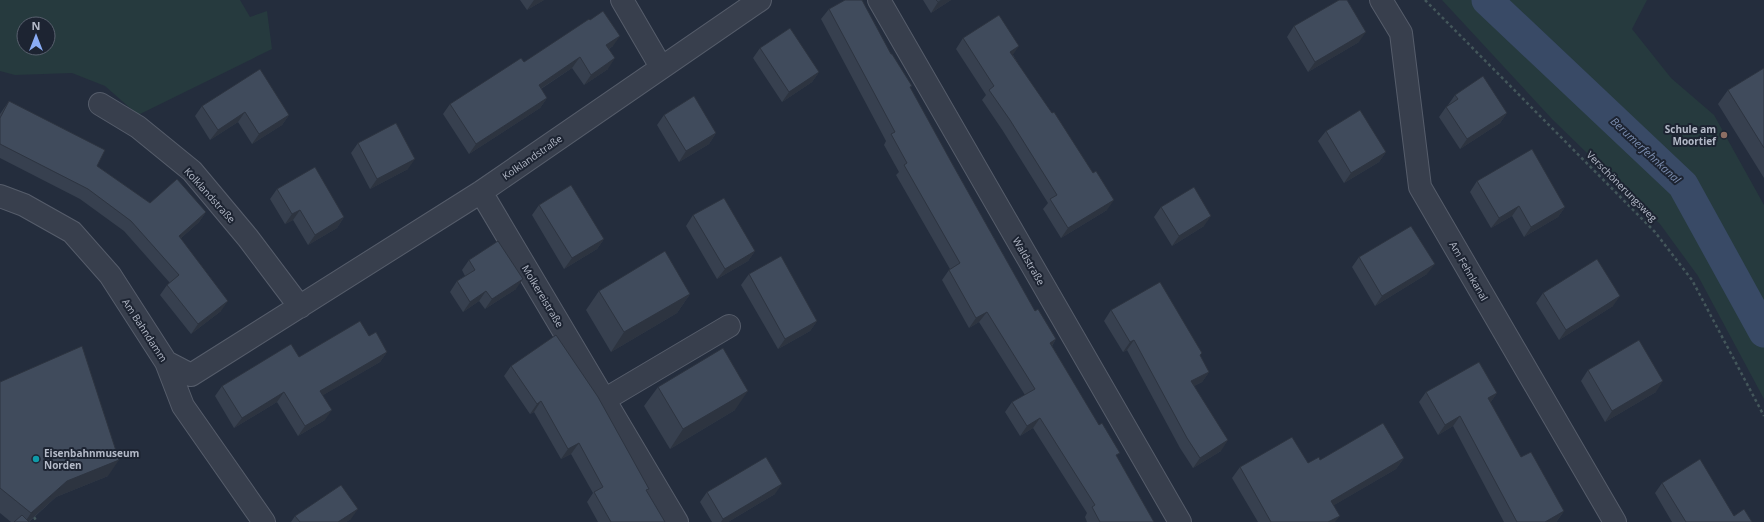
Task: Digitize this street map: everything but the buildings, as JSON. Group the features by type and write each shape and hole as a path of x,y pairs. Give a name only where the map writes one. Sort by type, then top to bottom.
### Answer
{"street":[{"path":"622,0 661,67"},
{"name":"Kolklandstraße","path":"166,362 191,375 482,192 760,0"},
{"name":"Waldstraße","path":"879,0 1180,522"},
{"name":"Am Fehnkanal","path":"1381,0 1401,33 1420,187 1616,522"},
{"name":"Kolklandstraße","path":"100,104 138,127 192,171 248,238 300,307"},
{"name":"Molkereistraße","path":"482,192 677,522"},
{"name":"Am Bahndamm","path":"0,196 24,204 72,232 110,275 166,362 183,406 264,522"},
{"path":"604,400 729,326"}],"path":[{"name":"Verschönerungsweg","path":"1425,0 1655,232 1692,280 1764,416"},
{"path":"34,516 37,522"}],"green space":[{"path":"0,0 240,0 250,17 267,11 272,49 138,115 105,86 72,73 15,75 0,71"},
{"path":"1442,0 1647,0 1632,29 1671,78 1714,115 1764,205 1764,399 1698,276 1660,224 1552,119"}],"waterway":[{"name":"Berumerfehnkanal","path":"1487,0 1683,185 1764,332"}],"place":[{"name":"Schule am Moortief","path":"1724,135"},
{"name":"Eisenbahnmuseum Norden","path":"36,459"}]}
